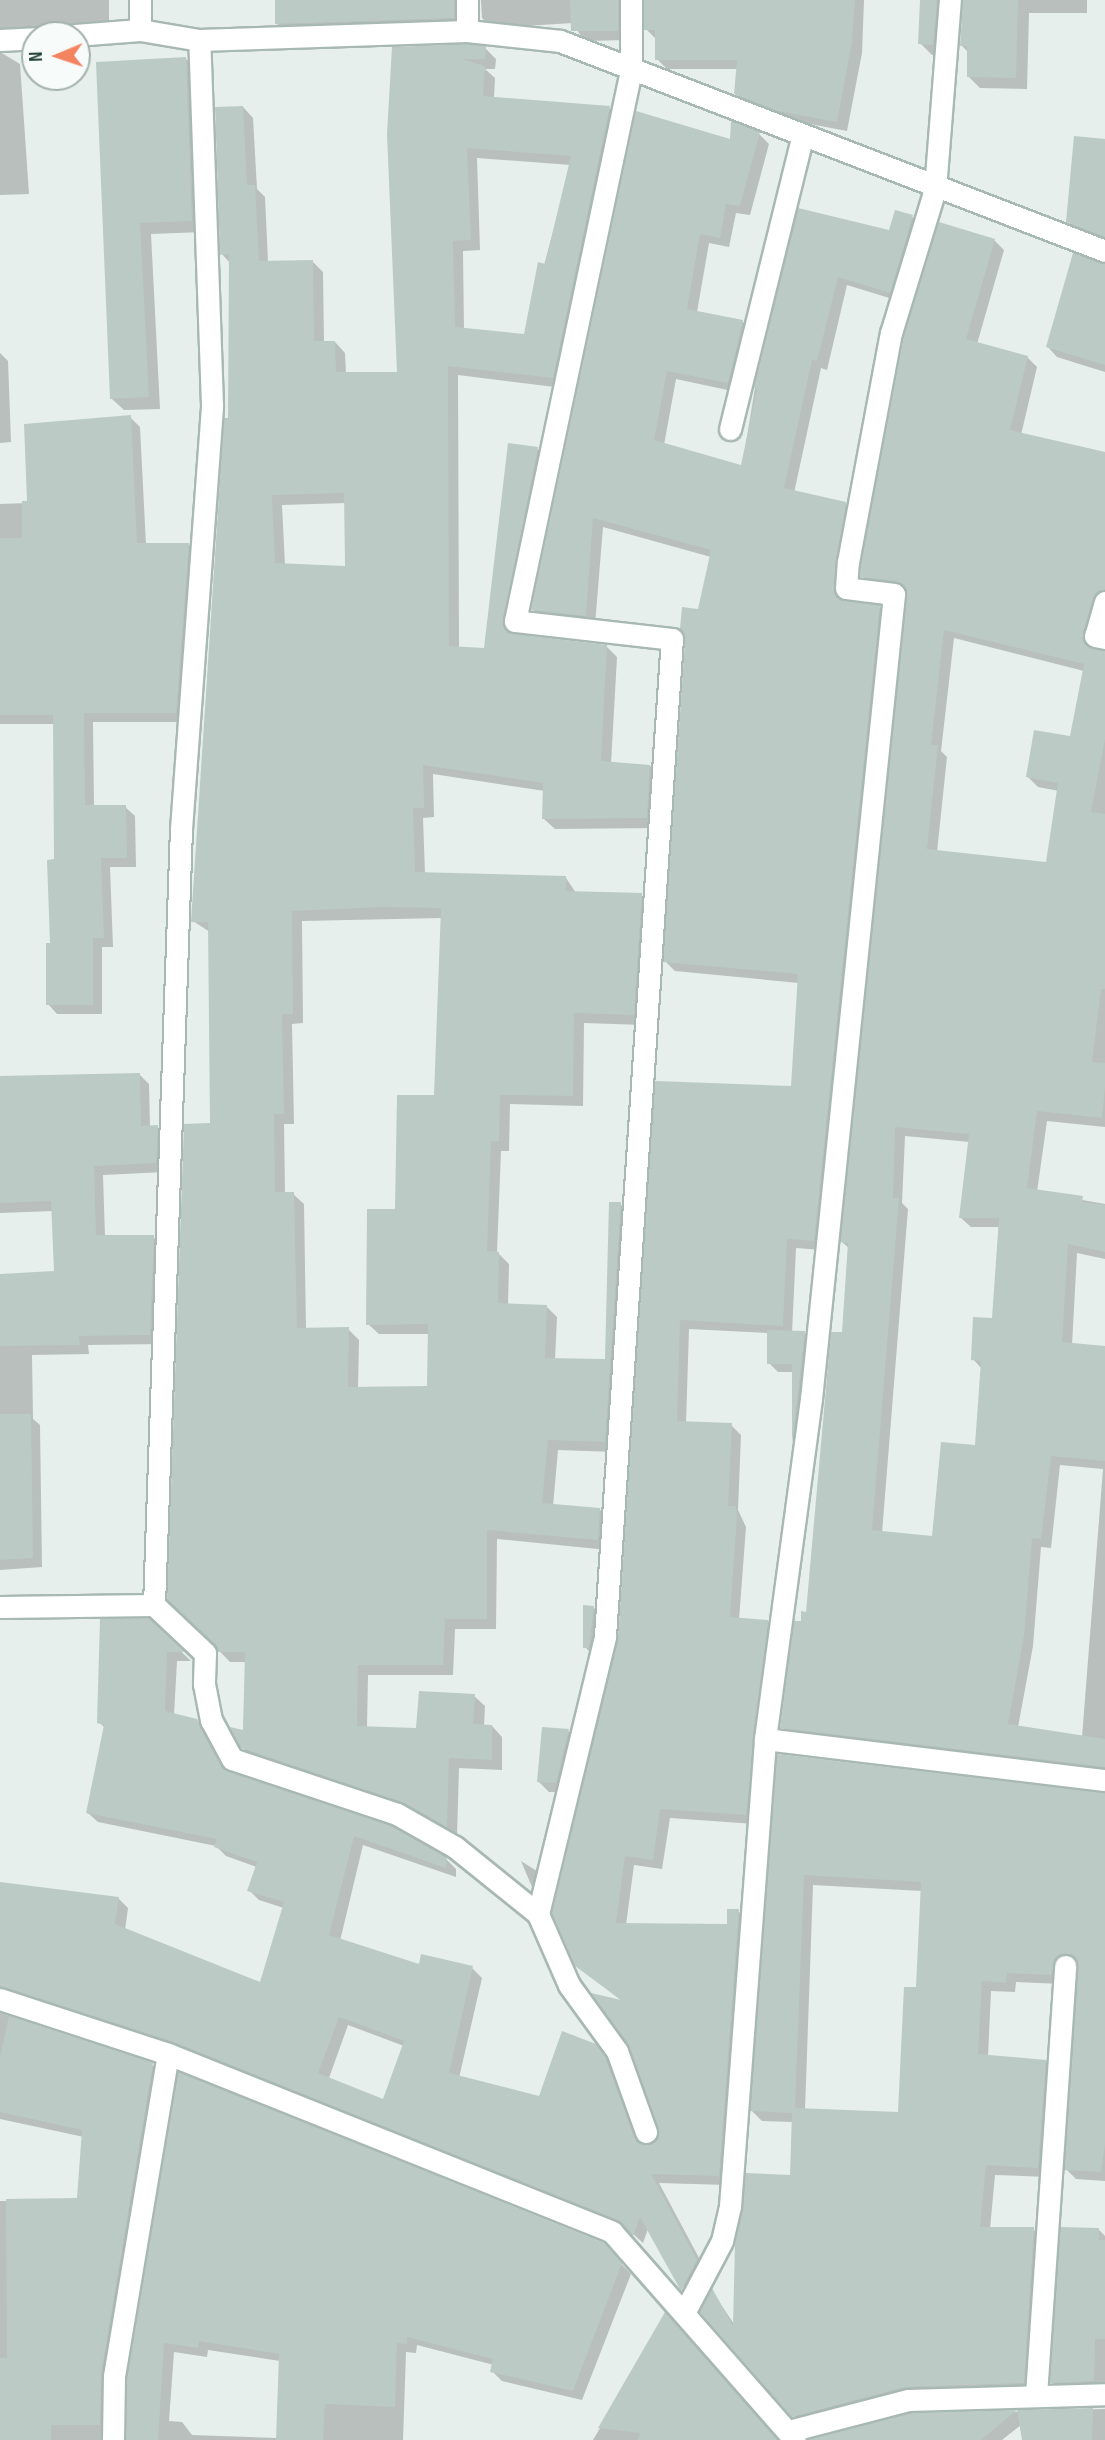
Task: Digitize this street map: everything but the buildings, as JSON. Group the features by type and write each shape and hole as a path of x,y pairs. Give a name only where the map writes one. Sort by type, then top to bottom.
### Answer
{"street":[{"path":"140,0 140,30"},
{"path":"467,0 467,31"},
{"path":"538,1914 605,1636 672,639 515,621 631,70 631,0"},
{"path":"684,2313 722,2241 730,2206 765,1739 811,1399 894,594 846,588 848,562 891,333 935,189 950,0"},
{"path":"91,34 140,30 199,40 467,31 560,41 802,138 1105,251"},
{"path":"0,40 21,39"},
{"path":"154,1605 181,829 212,405 199,40"},
{"path":"730,429 802,138"},
{"path":"1105,602 1095,636 1105,638"},
{"path":"0,1607 154,1605 205,1653 204,1684 211,1720 232,1759 397,1814 455,1847 538,1914 569,1985 617,2051 646,2132"},
{"path":"765,1739 1105,1780"},
{"path":"1036,2395 1065,1966"},
{"path":"0,1999 169,2054 612,2232 792,2436 908,2400 1105,2394"},
{"path":"113,2440 114,2376 169,2054"}]}
